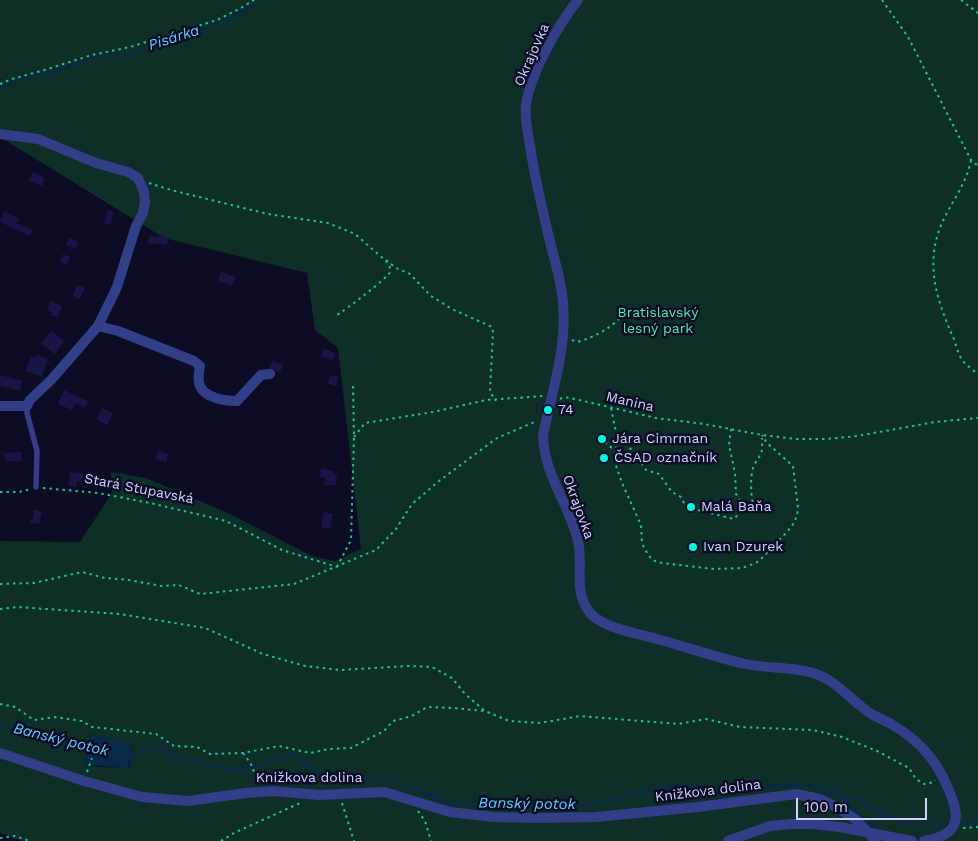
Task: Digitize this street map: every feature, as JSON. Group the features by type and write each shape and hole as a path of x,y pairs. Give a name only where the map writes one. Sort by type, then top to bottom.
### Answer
{"street":[{"name":"Okrajovka","path":"578,0 566,15 544,55 526,104 526,118 536,181 561,291 564,318 564,331 543,435 546,464 579,542 579,592 584,604 598,620 632,632 745,664 800,670 816,674 832,682 869,713 891,724 920,745 930,756 941,772 955,809 955,824 952,829"},
{"path":"0,134 38,139 96,163 128,172 138,178 144,192 145,202 143,213 136,226 115,292 98,326 52,379 30,400 27,406 0,406"},
{"path":"98,326 118,331 194,361 200,366 198,382 200,388 207,394 227,401 236,401 261,375 270,374"},
{"name":"Knižkova dolina","path":"0,753 84,782 142,797 188,801 246,792 273,791 319,795 384,792 450,812 493,817 596,817 689,808 796,794 820,799 838,808 855,819 867,833"},
{"path":"728,841 770,826 792,824 822,825 867,833 877,838 890,836 912,841"},
{"path":"924,841 945,835 952,829"}],"lane":[{"path":"27,406 27,413 37,451 36,487"}],"path":[{"path":"0,84 92,54 130,47 217,20 254,0"},
{"path":"882,0 908,37 971,160 978,166"},
{"path":"961,0 978,13"},
{"path":"971,160 969,171 943,220 936,238 934,282 939,304 963,361 978,374"},
{"path":"138,178 171,190 231,205 289,218 328,223 355,234 396,268 410,274 431,296 452,310 492,327 490,392 496,400"},
{"path":"337,315 354,304 388,276 390,266 378,254"},
{"path":"564,331 574,342 584,340 613,326 629,308"},
{"path":"337,567 351,540 354,438 353,383"},
{"path":"354,438 366,423 434,412 486,400 539,395 551,396"},
{"name":"Manina","path":"0,584 34,583 82,572 161,586 179,585 200,594 294,584 376,550 396,529 412,504 439,481 498,438 539,420 554,402 564,397 650,417 704,424 762,436 797,439 857,436 935,422 978,418"},
{"path":"610,406 617,442 615,462 622,484 641,525 642,542 649,557 662,563 714,570 742,568 756,563 792,526 798,508 794,466 767,443 762,436"},
{"path":"731,429 729,445 735,473 736,494 744,508"},
{"path":"616,431 620,439 636,454 646,470 659,474 672,492 681,497 686,507 734,519 744,508 748,508 753,504 750,487 754,467 763,452 762,436"},
{"path":"605,442 615,451"},
{"name":"Stará Stupavská","path":"0,492 19,492 36,487 98,493 150,503 226,521 282,550 337,567"},
{"path":"0,609 17,607 120,614 204,628 263,654 305,666 340,670 401,666 432,667 452,678 465,694 485,711"},
{"path":"0,704 15,707 34,720 55,717 82,722 92,727 156,734 174,746 197,747 210,754 243,753 279,746 310,753 329,749 351,748 384,731 393,721 412,716 427,708 485,711 509,720 540,723 580,716 678,724 706,719 740,727 813,730 842,737 877,750 908,768 916,779 924,784 934,782 941,772"},
{"path":"243,753 251,764 252,769 273,791"},
{"path":"84,782 92,758"},
{"path":"340,794 354,841"},
{"path":"409,799 425,821 431,841"},
{"path":"221,841 234,833 302,802"},
{"path":"952,829 978,827"},
{"path":"0,838 15,836 30,841"}],"green space":[{"name":"Bratislavský lesný park","path":"0,0 978,0 978,841 22,841 0,833 0,541 80,542 112,493 111,472 146,478 228,513 312,556 335,561 361,549 338,348 315,330 307,273 164,238 0,137","holes":["90,735 133,746 129,768 100,767 85,764"]}],"water":[{"path":"90,735 108,737 133,746 128,769 85,764"}],"building":[{"path":"33,172 45,178 42,186 29,181"},
{"path":"108,210 114,212 110,225 104,223"},
{"path":"4,211 19,219 16,223 33,230 30,236 0,222"},
{"path":"160,234 168,238 167,245 148,243 149,236 159,237"},
{"path":"69,238 79,242 76,249 66,245"},
{"path":"63,254 70,257 67,265 60,262"},
{"path":"221,272 236,277 232,286 218,281"},
{"path":"77,285 85,287 80,299 73,296"},
{"path":"51,301 62,306 58,317 51,315 52,312 47,311"},
{"path":"51,331 64,341 55,354 41,343"},
{"path":"324,349 335,353 333,360 321,356"},
{"path":"36,355 48,359 42,377 26,371 31,356 35,358"},
{"path":"272,361 283,364 280,372 269,369"},
{"path":"0,375 22,381 20,391 0,386"},
{"path":"330,375 338,377 336,386 328,384"},
{"path":"64,390 88,401 85,408 75,403 72,410 58,404"},
{"path":"102,408 113,413 107,425 97,419"},
{"path":"158,451 168,454 166,462 156,459"},
{"path":"21,452 22,461 5,461 4,453"},
{"path":"321,468 333,471 333,474 337,475 336,485 324,485 325,477 320,477"},
{"path":"70,472 83,474 82,482 77,481 76,487 68,485"},
{"path":"34,510 42,511 39,524 30,523 30,519 33,519"},
{"path":"324,512 333,514 330,529 321,527"}],"waterway":[{"name":"Pisárka","path":"0,87 20,79 52,74 59,69 87,59 96,57 129,58 139,49 221,23 259,0"},
{"name":"Banský potok","path":"0,726 15,726 52,740 89,749"},
{"name":"Banský potok","path":"129,757 153,746 168,751 176,762 193,760 210,766 238,771 292,754 315,772 345,779 397,781 452,805 498,800 576,807 676,784 731,790 790,784 818,786 840,796 859,799 880,813 909,825 938,827 949,825"},
{"path":"840,796 878,831"},
{"path":"957,824 978,821"}],"place":[{"name":"74","path":"548,410"},
{"name":"Jára Cimrman","path":"602,439"},
{"name":"ČSAD označník","path":"604,458"},
{"name":"Malá Baňa","path":"691,507"},
{"name":"Ivan Dzurek","path":"693,547"}]}
